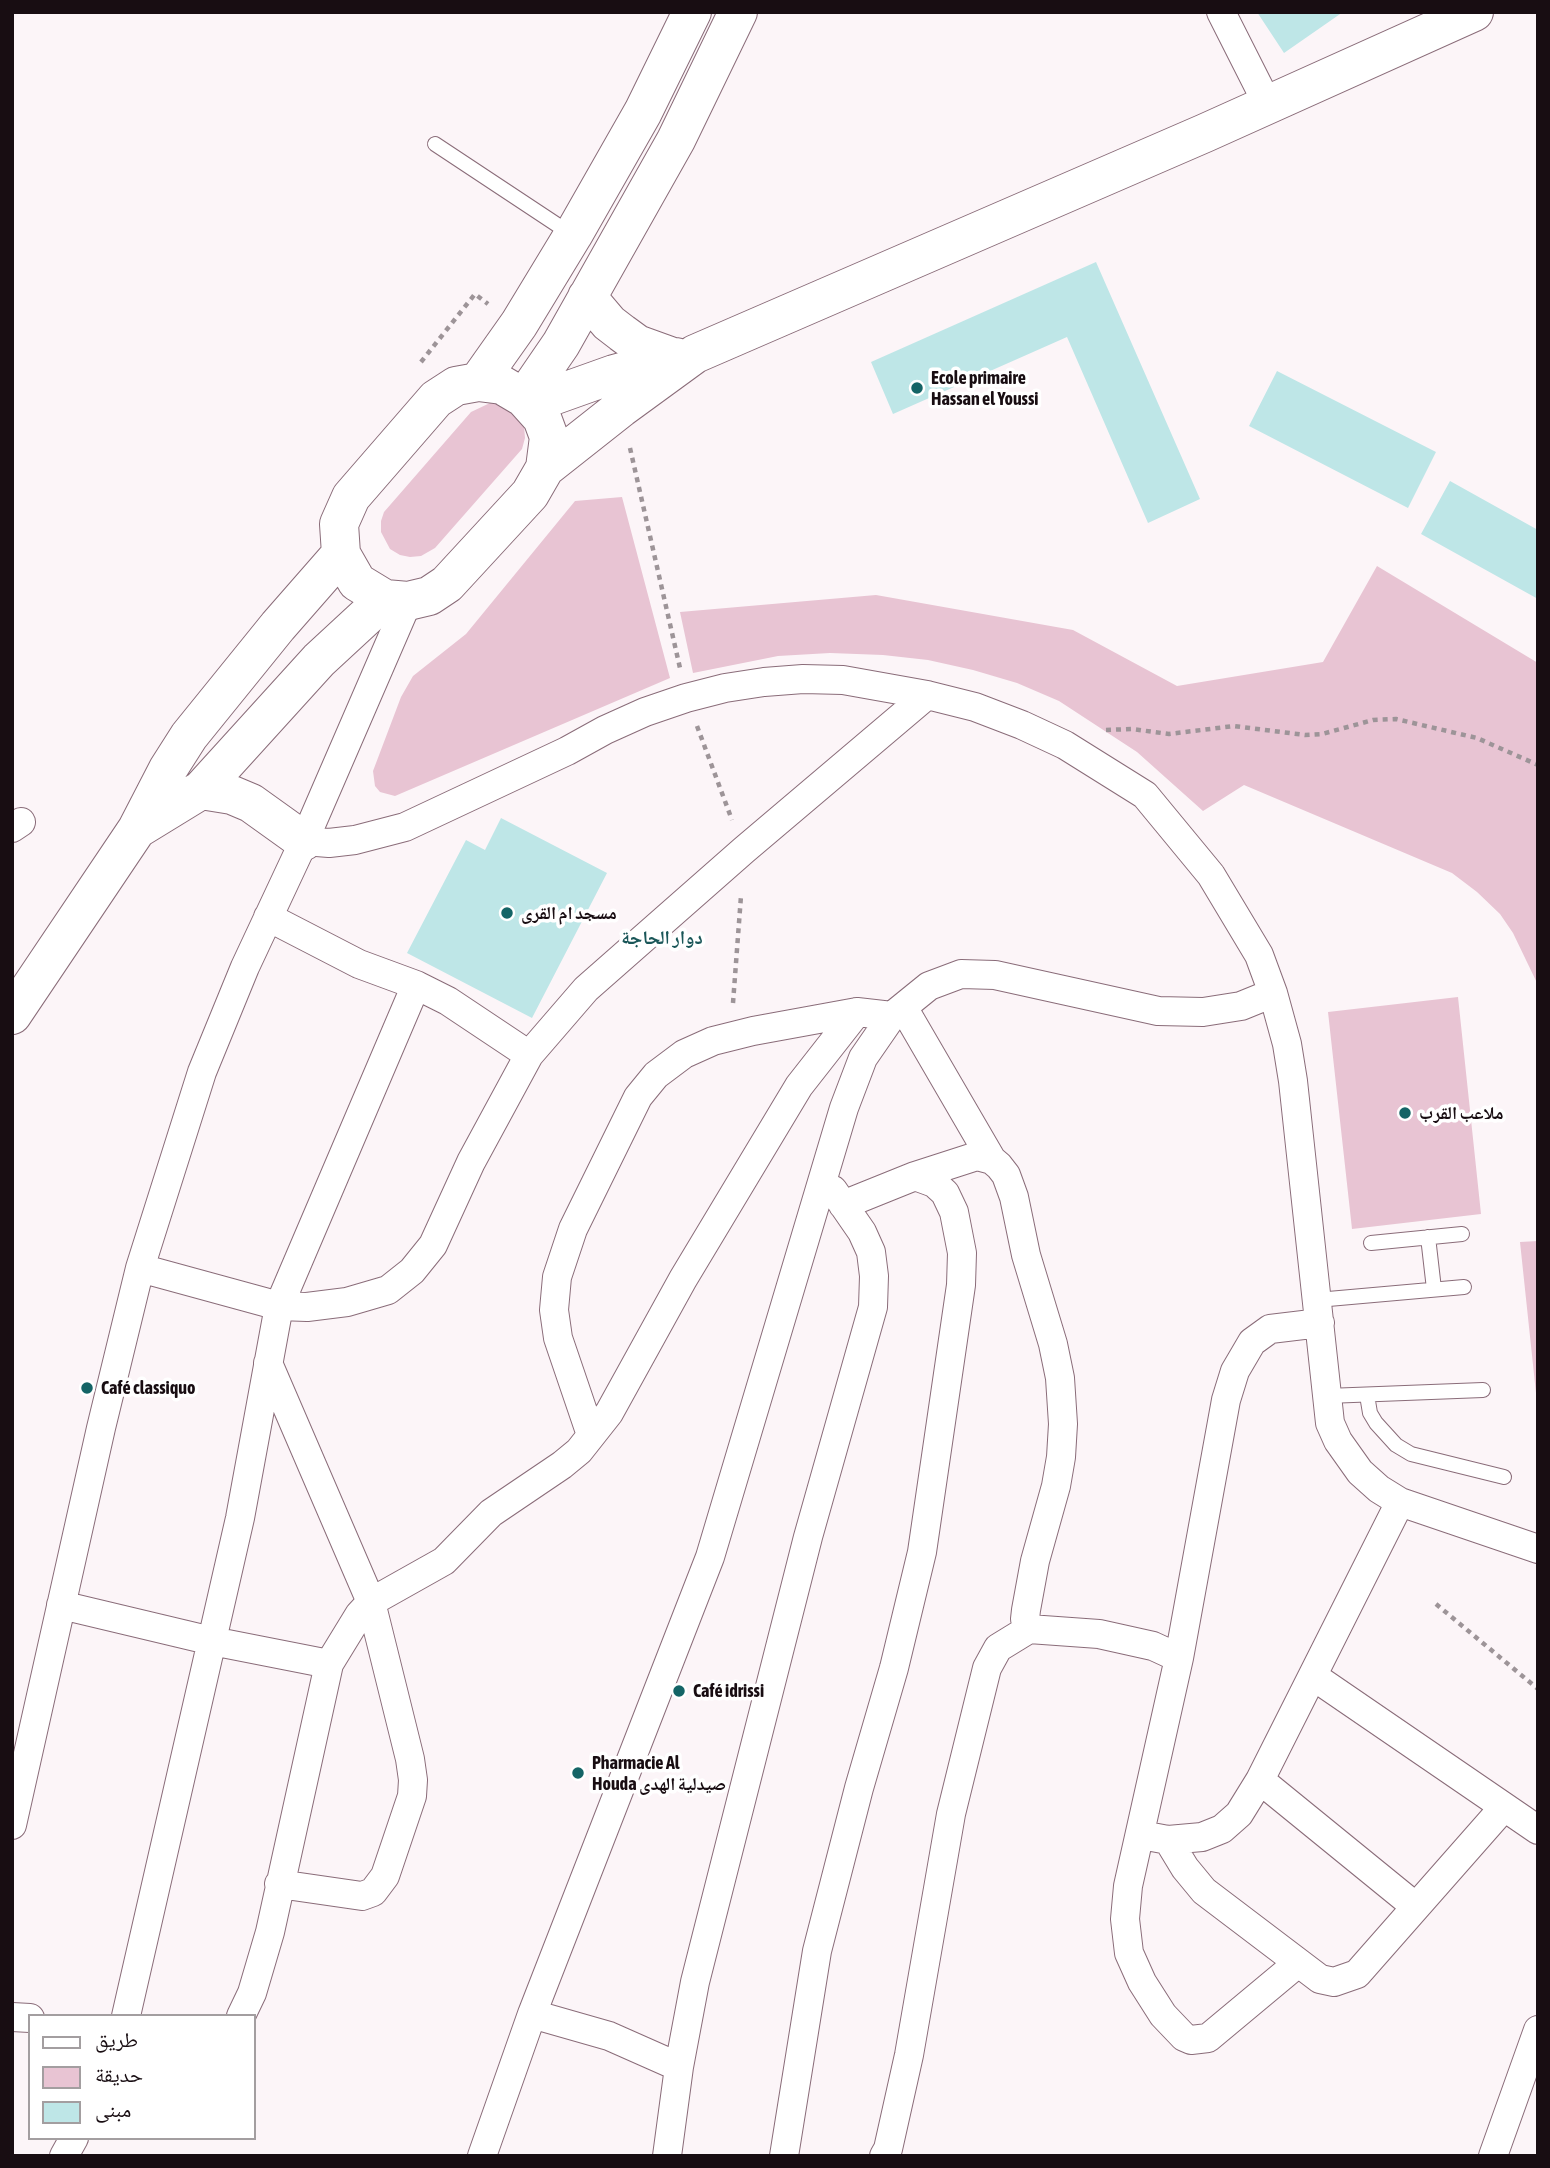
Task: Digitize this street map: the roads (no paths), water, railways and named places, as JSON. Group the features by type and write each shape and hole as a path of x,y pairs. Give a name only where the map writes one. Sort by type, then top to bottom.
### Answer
{"main road":[{"path":"478,382 519,324 573,235 643,112 692,12"},
{"path":"527,401 676,139 738,12"},
{"path":"527,401 684,356 1268,105 1474,12"},
{"path":"587,297 609,323 637,344 684,356"},
{"path":"137,829 201,790 319,660 396,600 429,596 447,584 530,494 545,468 684,356"},
{"path":"396,600 356,582 341,554 339,524 351,497 436,399 456,386 478,382 502,385 527,401 542,418 549,437 545,468"},
{"path":"12,1015 137,829 168,769 189,736 278,626 341,554"},
{"path":"201,790 232,795 251,803 304,841"}],"street":[{"path":"1221,12 1268,105"},
{"path":"12,1825 101,1428 140,1268 202,1072 268,917 304,841 396,600"},
{"path":"304,841 355,840 405,827 645,712 725,688 803,679 843,680 928,695 975,707 1065,745 1146,795 1211,875 1259,955 1287,1044 1330,1423 1348,1457 1379,1489 1400,1502 1538,1549"},
{"path":"140,1268 279,1306 307,1307 347,1302 388,1290 412,1271 433,1245 471,1162 529,1055 586,989 928,695"},
{"path":"268,917 359,964 416,985 448,1001 529,1055"},
{"path":"482,2156 533,2014 710,1557 824,1176 863,1058 897,1011 929,986 961,974 995,975 1158,1011 1203,1012 1241,1006 1273,993"},
{"path":"126,2014 240,1518 279,1306 416,985"},
{"path":"591,1435 558,1338 554,1310 557,1277 573,1229 638,1097 656,1075 684,1054 713,1041 858,1012 897,1011"},
{"path":"897,1011 992,1160 1006,1175 1014,1197 1026,1255 1053,1344 1060,1378 1063,1424 1061,1457 1026,1610 1025,1619 1029,1629"},
{"path":"242,2014 252,1993 270,1932 329,1664 359,1615 371,1602 444,1561 491,1513 579,1451 609,1413 683,1279 799,1086 858,1012"},
{"path":"843,1205 915,1176 977,1156 992,1160"},
{"path":"667,2156 695,1982 737,1808 829,1457 873,1307 874,1276 871,1252 862,1232 824,1176"},
{"path":"783,2156 817,1951 859,1788 894,1668 922,1552 955,1332 961,1285 959,1230 945,1193 934,1183 915,1176"},
{"path":"1298,1963 1208,2038 1191,2040 1184,2037 1163,2015 1149,1993 1129,1953 1125,1919 1128,1886 1180,1658 1226,1400 1235,1371 1252,1342 1270,1329 1318,1311"},
{"path":"268,1363 371,1602 414,1780 412,1796 385,1876 373,1892 362,1896 279,1884"},
{"path":"1139,1834 1168,1840 1202,1837 1222,1829 1239,1814 1260,1780 1400,1502"},
{"path":"61,1605 212,1641 329,1664"},
{"path":"884,2156 888,2149 909,2055 951,1814 987,1668 998,1648 1029,1629 1099,1634 1153,1646 1180,1658"},
{"path":"1313,1676 1538,1830"},
{"path":"1260,1780 1416,1908"},
{"path":"1168,1840 1185,1868 1204,1891 1320,1979 1334,1982 1357,1974 1504,1807"},
{"path":"533,2014 609,2036 680,2067"},
{"path":"1493,2156 1538,2030"}],"lane":[{"path":"435,144 573,235"},
{"path":"1371,1243 1462,1234"},
{"path":"1428,1237 1433,1289"},
{"path":"1318,1311 1433,1289 1464,1287"},
{"path":"1327,1396 1483,1390"},
{"path":"1367,1395 1370,1413 1376,1423 1383,1433 1403,1450 1504,1477"}],"place":[{"name":"Ecole primaire Hassan el Youssi","path":"917,388"},
{"name":"مسجد ام القرى","path":"507,913"},
{"name":"ملاعب القرب","path":"1405,1113"},
{"name":"Café classiquo","path":"87,1388"},
{"name":"Café idrissi","path":"679,1691"},
{"name":"Pharmacie Al Houda صيدلية الهدى","path":"578,1773"}],"district":[{"name":"دوار الحاجة","path":"662,938"}]}
